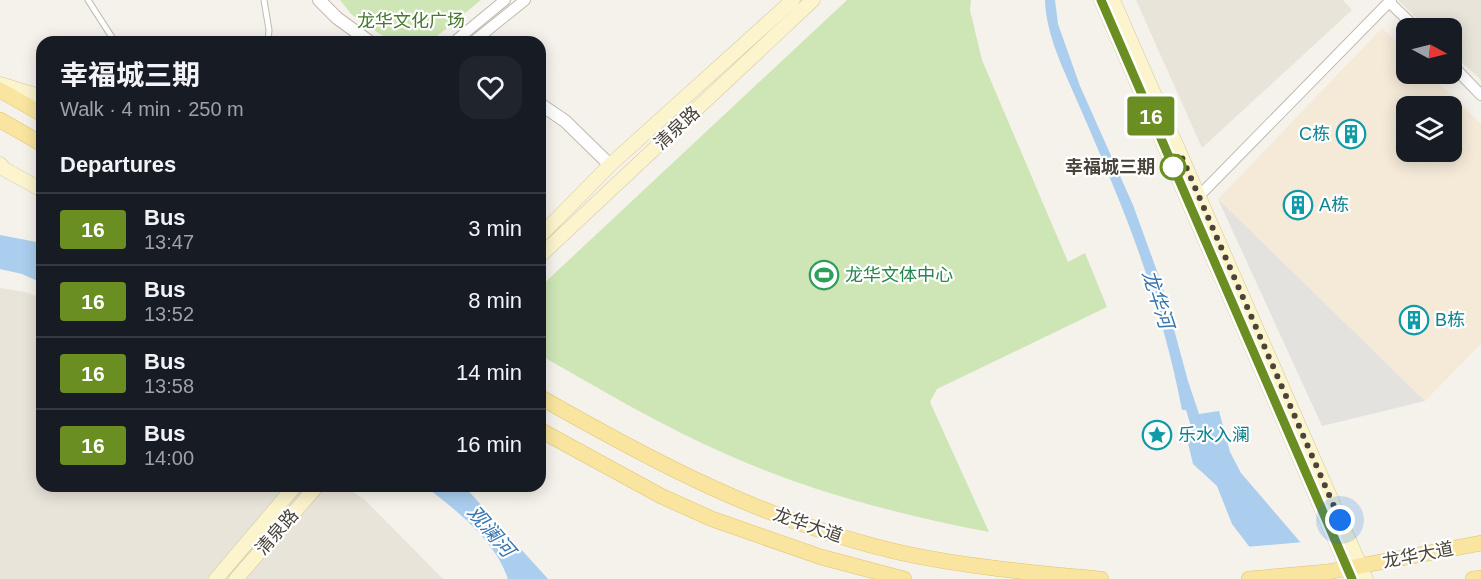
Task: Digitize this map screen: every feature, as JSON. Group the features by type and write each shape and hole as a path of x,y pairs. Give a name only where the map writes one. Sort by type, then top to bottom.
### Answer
{"main road":[{"name":"清泉路","path":"546,230 610,165 793,0"},
{"name":"清泉路","path":"546,250 813,0"},
{"path":"1101,0 1356,573"},
{"path":"1113,0 1199,196 1356,573"},
{"path":"0,84 36,95"},
{"path":"0,90 36,111"},
{"path":"0,120 36,141"},
{"path":"0,164 4,169 36,187"},
{"name":"龙华大道","path":"546,400 632,449 726,495 819,530 892,550 934,558 1030,572 1101,579"},
{"name":"龙华大道","path":"546,433 661,496 712,519 821,557 904,579"},
{"name":"清泉路","path":"216,579 290,492"},
{"name":"清泉路","path":"236,579 312,492"},
{"name":"龙华大道","path":"1248,579 1328,572 1356,573 1481,543"},
{"name":"龙华大道","path":"1473,579 1481,578"}],"street":[{"path":"319,0 337,18 362,36"},
{"path":"461,36 505,0"},
{"path":"480,36 525,0"},
{"path":"1199,196 1390,1 1406,18"},
{"path":"1462,76 1481,95"},
{"path":"546,108 566,121 610,165"}],"lane":[{"path":"88,0 110,36"},
{"path":"264,0 268,36"}],"shaded area":[{"path":"1136,0 1343,0 1352,10 1202,148"},
{"path":"1398,0 1481,0 1481,80 1462,62 1462,18 1417,18"},
{"path":"1382,28 1396,41 1396,84 1439,84 1452,96 1396,96 1396,162 1462,162 1462,106 1481,124 1481,344 1425,401 1218,199"},
{"path":"1218,199 1425,401 1322,426"},
{"path":"0,288 36,296 36,492 353,492 364,499 443,579 0,579"}],"green space":[{"name":"龙华文化广场","path":"340,0 481,0 437,36 383,36 352,15"},
{"name":"龙华文体中心","path":"847,0 971,0 970,10 982,60 1068,262 1085,253 1107,307 937,389 930,402 989,532 857,501 792,480 728,455 633,408 546,358 546,281"}],"water":[{"name":"龙华河","path":"1045,0 1055,0 1058,24 1080,86 1133,205 1162,285 1199,414 1219,411 1230,452 1241,473 1332,579 1274,579 1232,524 1217,486 1193,464 1187,439 1193,433 1186,410 1182,410 1153,295 1123,211 1058,55 1048,23"},
{"path":"0,235 36,242 36,280 22,274 0,269"},
{"name":"观澜河","path":"432,492 469,492 548,579 508,579 494,552 462,516"}],"pier":[{"path":"1304,542 1335,579 1270,579 1245,547"}],"bus line":[{"name":"16","path":"1101,0 1352,579"}],"place":[{"name":"C栋","path":"1351,134"},
{"name":"幸福城三期","path":"1173,167"},
{"name":"A栋","path":"1298,205"},
{"name":"龙华文体中心","path":"824,275"},
{"name":"B栋","path":"1414,320"},
{"name":"乐水入澜","path":"1157,435"}],"route":[{"path":"1173,167 1180,153 1340,520"}]}
